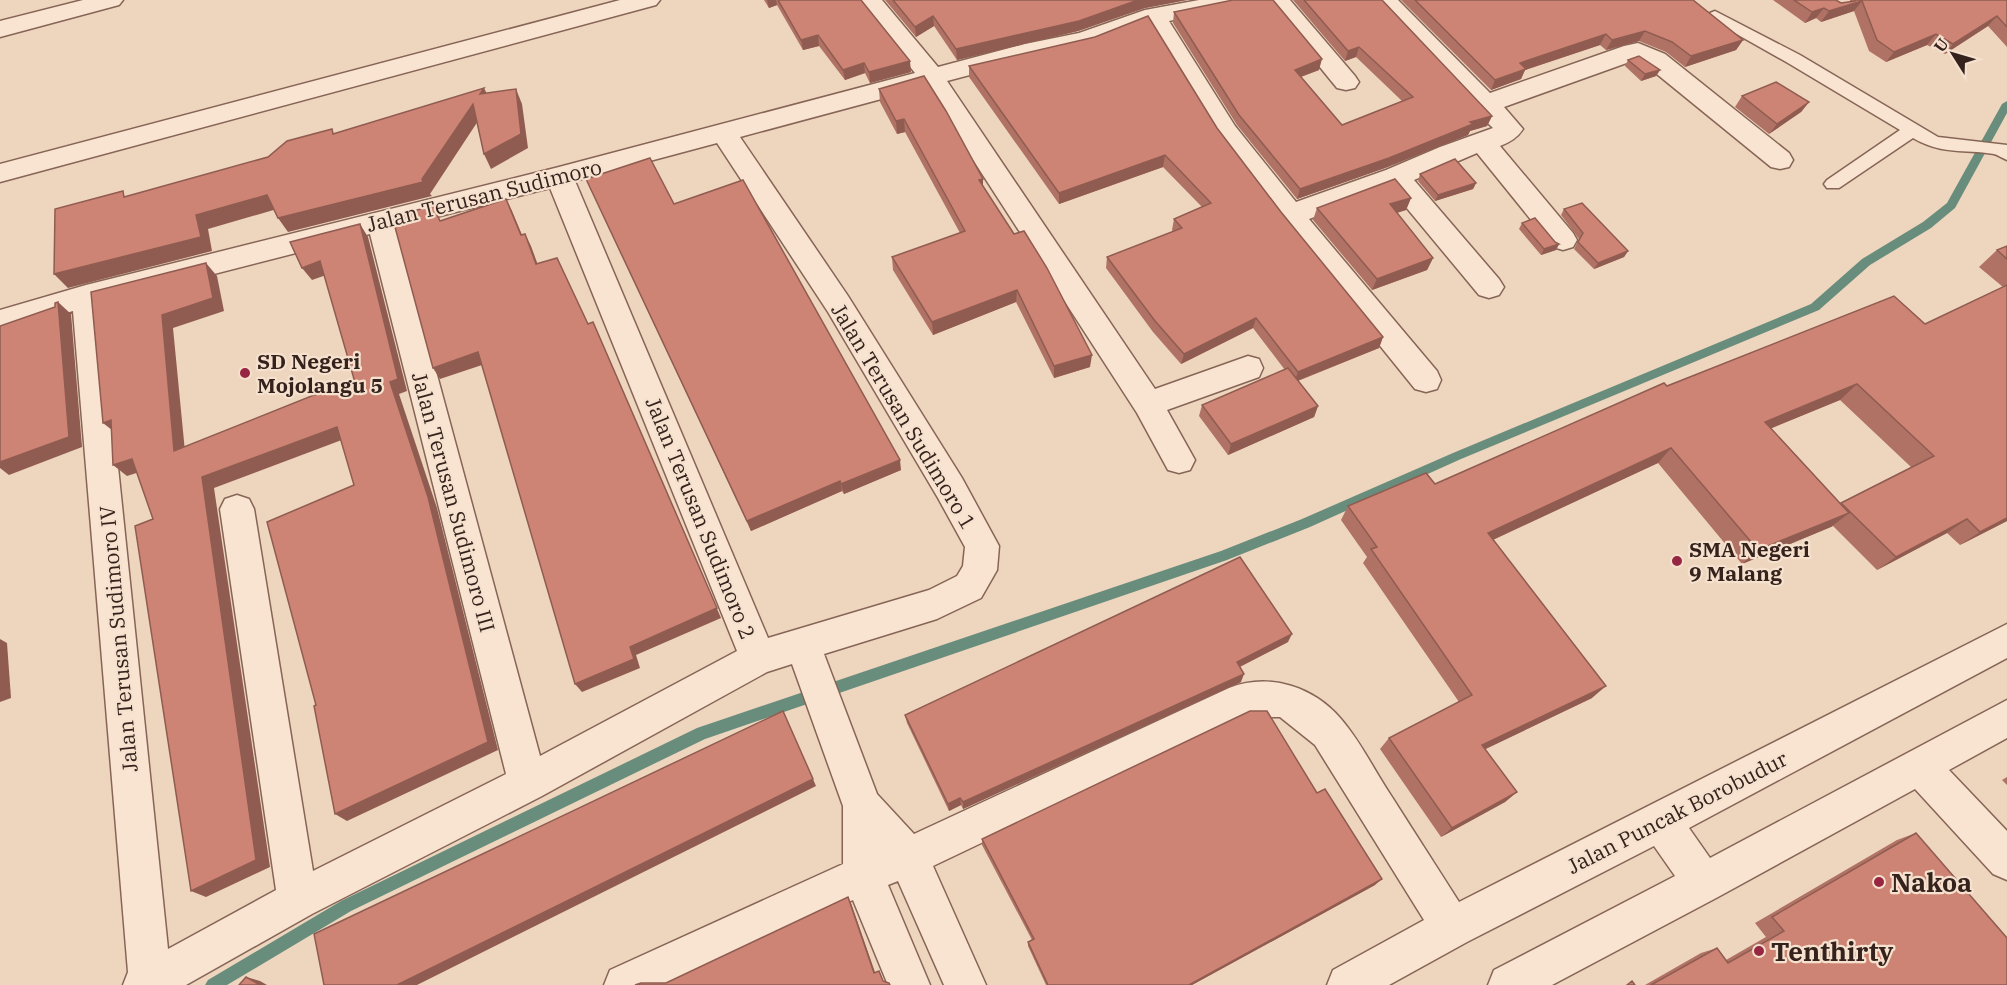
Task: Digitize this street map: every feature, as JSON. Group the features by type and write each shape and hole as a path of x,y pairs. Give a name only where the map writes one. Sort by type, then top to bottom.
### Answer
{"street":[{"path":"0,29 111,0"},
{"path":"0,173 648,0"},
{"path":"870,0 932,77 1148,404 1179,460"},
{"name":"Jalan Terusan Sudimoro","path":"0,321 86,296 559,176 932,77 1084,40 1144,12 1237,0"},
{"path":"1277,0 1346,82"},
{"path":"1290,215 1396,177 1510,129 1383,0"},
{"path":"1144,12 1220,123 1290,215 1426,380"},
{"path":"1484,105 1624,54 1638,51 1656,60 1780,160"},
{"name":"Jalan Terusan Sudimoro 1","path":"723,132 838,304 950,488 982,546 980,570 969,587 937,603 806,655"},
{"path":"1482,142 1563,240"},
{"name":"Jalan Terusan Sudimoro 2","path":"559,176 758,658 806,655"},
{"path":"1396,177 1489,286"},
{"name":"Jalan Terusan Sudimoro III","path":"381,221 528,783"},
{"name":"Jalan Terusan Sudimoro IV","path":"86,296 147,983"},
{"path":"1148,404 1248,368"},
{"path":"237,508 298,900"},
{"name":"Jalan Puncak Borobudur","path":"1348,985 1452,927 1661,822 2007,640"},
{"path":"806,655 862,806 863,874 909,985"},
{"path":"147,983 298,900 528,783 758,658"},
{"path":"625,985 863,874 908,857 1242,700 1263,696 1283,698 1305,711 1328,732 1452,927"},
{"path":"1509,985 1704,883 2007,718"},
{"path":"1920,766 2007,860"},
{"path":"862,806 908,857 965,985"},
{"path":"1661,822 1704,883"}],"lane":[{"path":"1715,16 1794,59 1911,131 1933,142 1951,146 2001,149"},
{"path":"1833,184 1911,131"}],"building":[{"path":"778,0 861,0 910,61 869,72 864,63 843,70 818,35 801,40"},
{"path":"893,0 1138,0 1079,21 956,49 933,16 915,27"},
{"path":"1233,0 1273,0 1322,59 1295,70 1342,125 1413,97 1359,47 1348,51 1304,0 1382,0 1492,116 1470,122 1473,124 1389,158 1300,189 1239,115 1174,12"},
{"path":"1415,0 1693,0 1743,40 1691,56 1672,42 1645,31 1612,40 1606,34 1520,63 1526,69 1495,80"},
{"path":"1794,0 1836,0 1841,3 1856,0 2007,0 2007,27 1997,16 1953,44 1936,34 1894,52 1877,40 1862,1 1829,11 1824,8 1812,12"},
{"path":"1148,16 1217,128 1281,212 1383,337 1298,372 1256,318 1184,354 1155,321 1107,257 1182,228 1174,219 1211,203 1165,155 1059,193 969,66 1095,37"},
{"path":"1639,56 1660,70 1645,74 1628,60"},
{"path":"924,76 983,179 979,180 1014,234 1024,231 1047,268 1092,355 1054,366 1017,290 932,322 892,257 965,231 904,119 896,121 879,89"},
{"path":"1776,82 1809,102 1777,124 1742,96"},
{"path":"484,88 480,94 516,89 521,134 484,154 473,104 422,179 423,182 278,218 267,195 196,215 201,237 54,274 55,209 123,191 124,197 268,157 287,141 332,129 333,134"},
{"path":"650,158 674,204 743,180 900,460 841,484 840,481 747,521 586,179"},
{"path":"1455,159 1476,183 1438,195 1420,174"},
{"path":"1395,179 1411,198 1390,204 1433,258 1377,279 1317,208"},
{"path":"506,199 521,235 525,234 536,264 557,258 588,324 593,322 717,608 630,647 634,659 575,684 478,352 433,368 392,216 433,206 440,221"},
{"path":"1582,203 1628,251 1598,263 1578,242 1583,233 1564,209"},
{"path":"1535,218 1559,244 1544,249 1522,223"},
{"path":"360,224 398,379 390,382 428,497 488,742 335,814 314,706 316,705 267,522 354,485 337,427 202,477 256,860 191,891 135,526 153,519 132,459 113,465 111,420 103,423 91,292 206,263 213,298 162,315 174,451 354,379 320,261 302,268 290,242"},
{"path":"2007,246 2007,259 1997,250"},
{"path":"2007,285 2007,518 1980,532 1967,519 1896,557 1841,503 1934,456 1857,384 1765,422 1849,513 1758,550 1671,448 1488,533 1606,686 1482,745 1517,792 1452,828 1389,738 1472,695 1371,549 1377,547 1348,506 1426,473 1435,484 1664,383 1667,386 1894,296 1925,324"},
{"path":"58,302 69,437 0,462 0,326 55,307 55,303"},
{"path":"1288,368 1318,406 1231,444 1202,405"},
{"path":"1240,557 1292,634 1237,662 1244,674 963,802 960,798 948,804 905,715"},
{"path":"783,711 813,779 397,985 324,985 314,934"},
{"path":"1250,711 1267,711 1317,793 1325,789 1382,879 1189,985 1048,985 1028,942 1034,939 982,839"},
{"name":"Nakoa","path":"1916,833 2007,938 2007,985 1651,985 1717,948 1728,963 1784,931 1772,917"},
{"path":"848,897 874,973 879,971 883,981 890,985 635,985 666,983"},
{"path":"246,977 260,985 239,985"}],"waterway":[{"path":"213,985 346,906 702,733 1223,556 1815,307 1866,262 1927,225 1951,205 2007,104"}],"place":[{"name":"SD Negeri Mojolangu 5","path":"245,373"},
{"name":"SMA Negeri 9 Malang","path":"1677,561"},
{"name":"Nakoa","path":"1879,882"},
{"name":"Tenthirty","path":"1759,951"}]}
